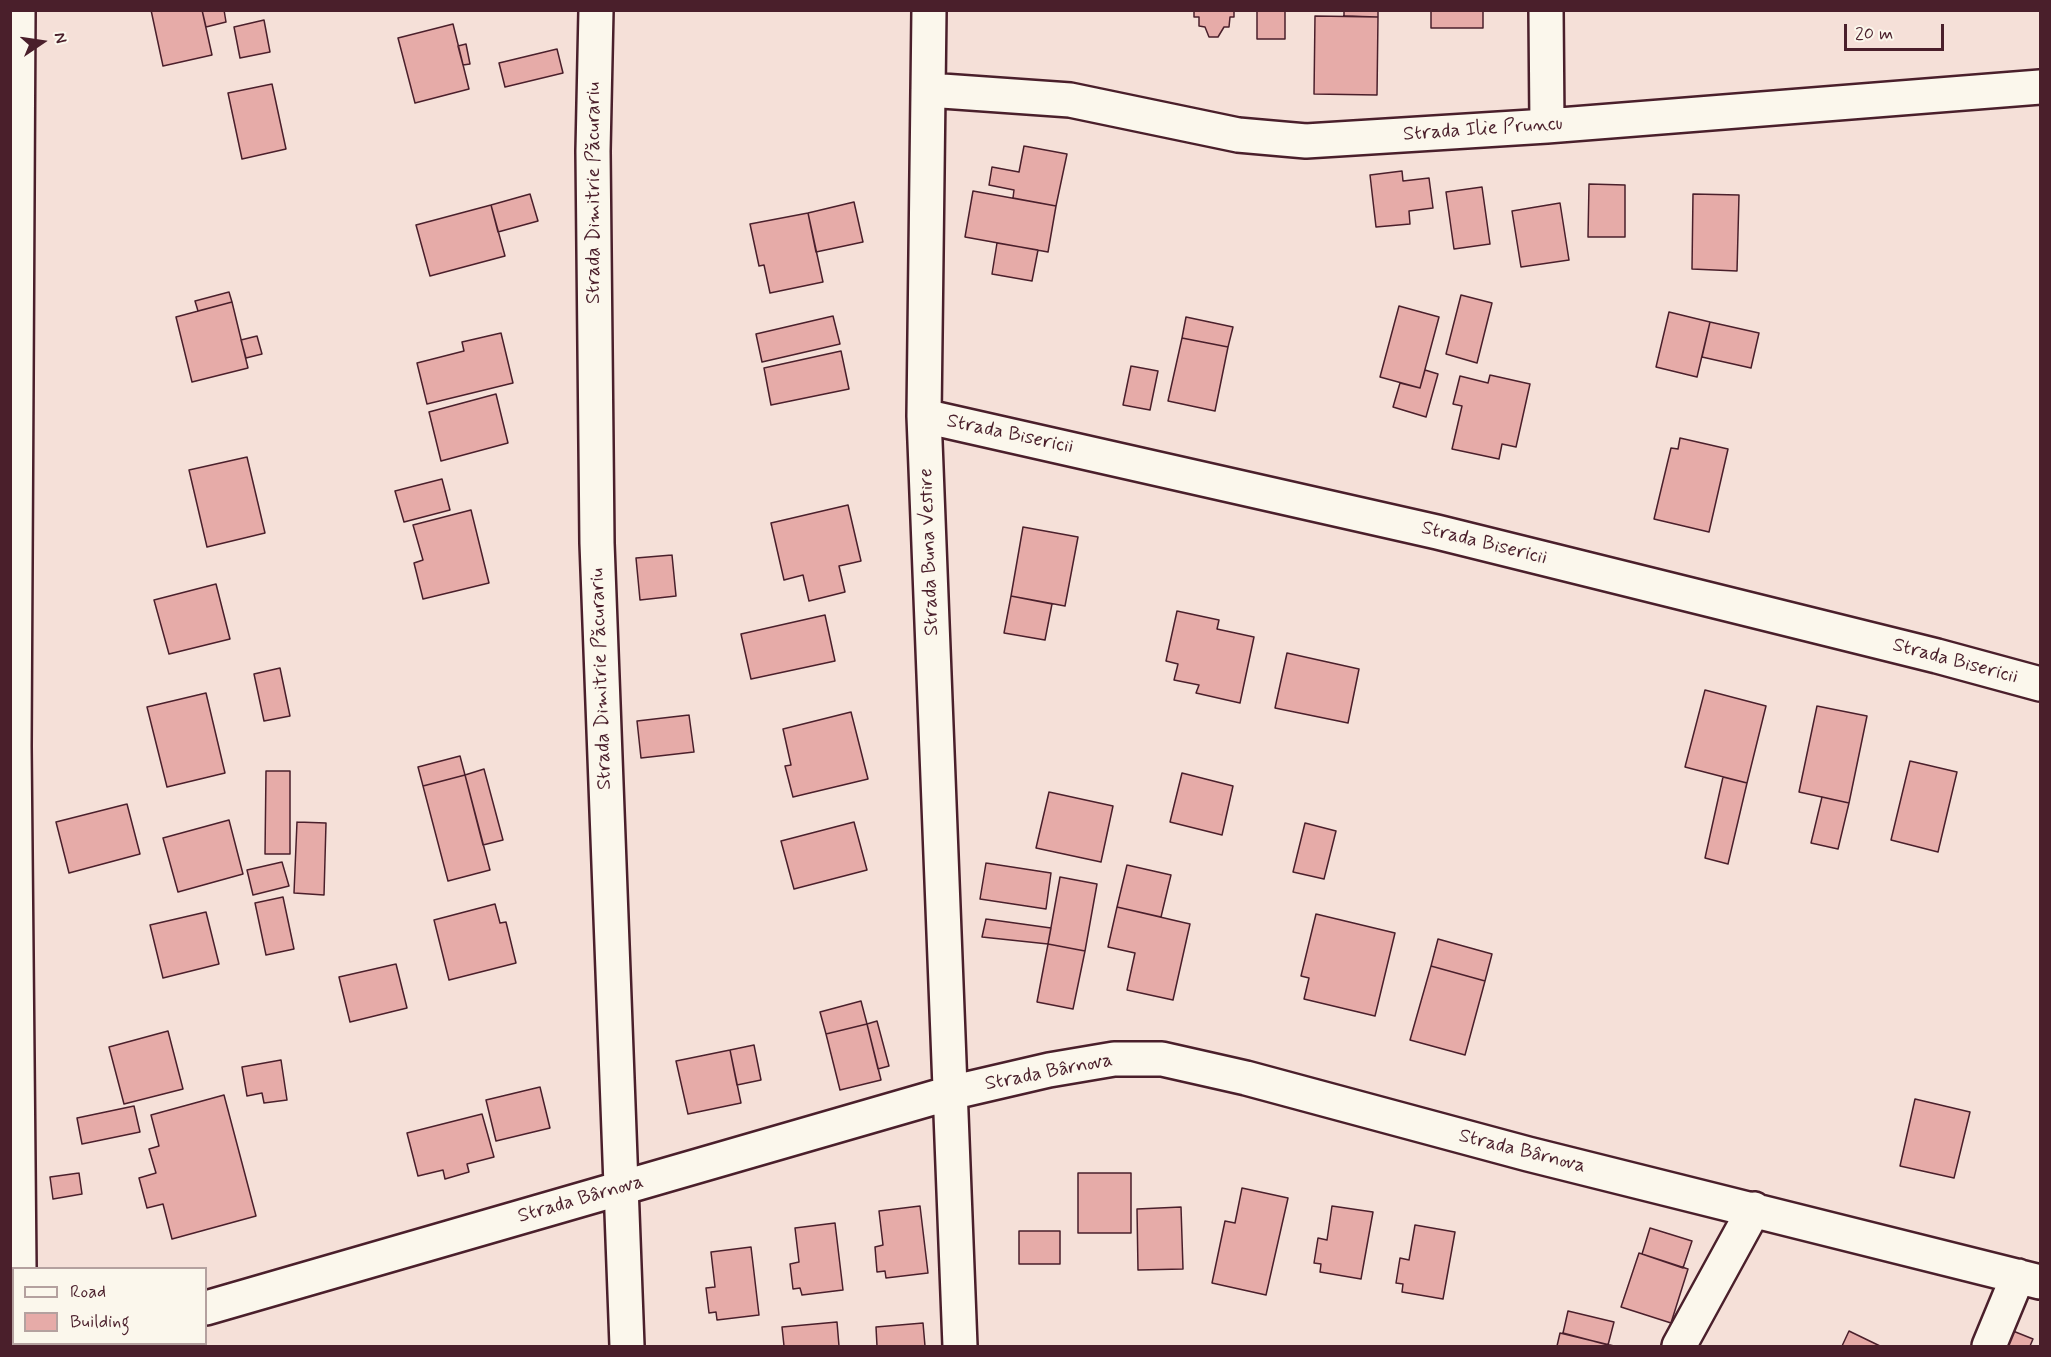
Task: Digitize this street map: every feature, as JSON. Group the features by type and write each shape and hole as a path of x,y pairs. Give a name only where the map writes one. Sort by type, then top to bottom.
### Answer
{"street":[{"path":"18,10 14,746 19,1267"},
{"name":"Strada Dimitrie Păcurariu","path":"596,10 593,151 597,543 627,1347"},
{"name":"Strada Buna Vestire","path":"929,10 924,416 943,851 960,1347"},
{"path":"1546,10 1547,126"},
{"name":"Strada Ilie Pruncu","path":"928,90 1070,100 1273,140 1306,141 1547,126 2040,87"},
{"name":"Strada Bisericii","path":"924,416 1437,532 1937,656 2040,684"},
{"name":"Strada Bârnova","path":"207,1308 950,1093 1048,1070 1113,1059 1162,1059 1246,1078 1528,1154 2029,1279"},
{"path":"1679,1347 1754,1209"},
{"path":"1989,1347 2029,1279"}],"building":[{"path":"151,10 202,10 212,55 163,66"},
{"path":"202,10 224,10 226,22 206,27"},
{"path":"1194,10 1234,10 1234,17 1230,17 1229,27 1224,27 1218,37 1209,37 1205,27 1199,26 1199,17 1194,17"},
{"path":"1257,10 1285,10 1285,39 1257,39"},
{"path":"1344,10 1378,10 1378,17 1344,16"},
{"path":"1431,10 1483,10 1483,28 1431,28"},
{"path":"1315,16 1378,17 1377,95 1314,94"},
{"path":"264,20 270,52 240,58 234,27"},
{"path":"453,24 469,89 415,103 398,38"},
{"path":"466,44 470,64 463,65 458,46"},
{"path":"557,49 563,73 505,87 499,63"},
{"path":"272,84 286,149 242,159 228,93"},
{"path":"1024,146 1067,154 1056,206 1013,198 1014,190 989,185 992,167 1019,172"},
{"path":"1402,171 1403,181 1429,178 1433,208 1409,211 1410,224 1376,227 1370,175"},
{"path":"1589,184 1625,185 1625,237 1588,237"},
{"path":"1482,187 1490,244 1454,249 1446,192"},
{"path":"973,191 1056,206 1048,252 965,237"},
{"path":"530,194 538,221 498,232 491,205"},
{"path":"1693,194 1739,195 1737,271 1692,269"},
{"path":"854,202 863,242 816,252 808,213"},
{"path":"1560,203 1569,260 1521,267 1512,211"},
{"path":"491,205 505,256 430,276 416,225"},
{"path":"808,213 823,282 770,293 764,265 759,266 750,224"},
{"path":"997,243 1038,250 1032,281 992,274"},
{"path":"229,292 232,302 198,311 195,301"},
{"path":"1461,295 1492,303 1477,363 1446,354"},
{"path":"232,302 248,368 192,382 176,317"},
{"path":"1399,306 1439,317 1420,388 1380,377"},
{"path":"1669,312 1710,322 1697,377 1656,367"},
{"path":"833,316 840,344 762,362 756,334"},
{"path":"1186,317 1233,327 1228,347 1182,338"},
{"path":"1710,322 1759,333 1751,368 1702,357"},
{"path":"501,333 513,383 427,404 417,363 464,351 462,342"},
{"path":"257,336 262,354 246,358 241,340"},
{"path":"1182,338 1228,347 1215,411 1168,401"},
{"path":"841,351 849,389 771,405 764,368"},
{"path":"1131,366 1158,371 1150,410 1123,405"},
{"path":"1425,370 1438,374 1426,417 1393,407 1400,383 1420,388"},
{"path":"1490,375 1530,384 1516,447 1502,444 1499,459 1452,449 1462,406 1453,404 1460,376 1488,383"},
{"path":"496,394 508,443 441,461 429,412"},
{"path":"1680,438 1728,449 1709,532 1654,519 1671,448 1678,449"},
{"path":"247,457 265,533 207,547 189,470"},
{"path":"442,479 450,510 404,522 395,491"},
{"path":"848,505 861,561 839,566 845,592 809,601 803,575 784,580 771,523"},
{"path":"471,510 489,583 423,599 414,563 423,560 413,525"},
{"path":"1023,527 1078,537 1065,606 1011,596"},
{"path":"672,555 676,596 640,600 636,558"},
{"path":"216,584 230,639 169,654 154,600"},
{"path":"1011,596 1052,604 1045,640 1004,633"},
{"path":"1177,611 1219,620 1217,629 1254,637 1240,703 1196,693 1199,685 1174,680 1178,664 1166,661"},
{"path":"825,615 835,661 751,679 741,634"},
{"path":"1287,653 1359,669 1348,723 1275,708"},
{"path":"280,668 290,716 264,721 254,674"},
{"path":"1705,690 1766,706 1747,783 1685,767"},
{"path":"206,693 225,773 167,787 147,707"},
{"path":"1817,706 1867,716 1849,803 1799,792"},
{"path":"851,712 868,779 793,797 785,766 791,765 783,729"},
{"path":"689,715 694,752 641,758 637,721"},
{"path":"460,756 465,775 423,786 418,767"},
{"path":"1910,761 1957,772 1938,852 1891,840"},
{"path":"484,769 503,840 483,845 465,775"},
{"path":"266,771 290,771 290,854 265,854"},
{"path":"1182,773 1233,786 1222,835 1170,822"},
{"path":"465,775 490,870 448,881 423,786"},
{"path":"1723,777 1747,783 1728,864 1705,858"},
{"path":"1049,792 1113,806 1101,862 1036,848"},
{"path":"1822,797 1849,803 1838,849 1811,843"},
{"path":"127,804 140,854 69,873 56,822"},
{"path":"229,820 243,874 178,892 163,838"},
{"path":"297,822 326,823 324,895 294,893"},
{"path":"854,822 867,870 794,889 781,841"},
{"path":"1305,823 1336,831 1324,879 1293,872"},
{"path":"282,862 289,886 253,895 247,870"},
{"path":"986,863 1051,873 1046,909 980,899"},
{"path":"1127,865 1171,875 1161,917 1117,907"},
{"path":"1060,877 1097,884 1085,951 1048,944"},
{"path":"283,897 294,949 266,955 255,903"},
{"path":"495,904 500,923 506,922 516,963 449,980 434,920"},
{"path":"1117,907 1190,924 1173,1000 1127,990 1135,953 1108,947"},
{"path":"206,912 219,964 163,978 150,925"},
{"path":"1316,914 1395,933 1375,1016 1304,999 1309,978 1301,976"},
{"path":"986,919 1051,928 1048,944 982,937"},
{"path":"1438,939 1492,954 1485,981 1431,966"},
{"path":"1048,944 1085,951 1073,1009 1037,1002"},
{"path":"396,964 407,1008 350,1022 339,977"},
{"path":"1431,966 1485,981 1465,1055 1410,1040"},
{"path":"861,1001 867,1024 826,1034 820,1012"},
{"path":"877,1021 889,1066 878,1069 867,1024"},
{"path":"867,1024 881,1080 840,1090 826,1034"},
{"path":"168,1031 183,1089 124,1104 109,1047"},
{"path":"754,1045 761,1080 737,1085 730,1050"},
{"path":"730,1050 741,1103 688,1114 676,1061"},
{"path":"281,1060 287,1100 264,1103 262,1093 247,1096 242,1067"},
{"path":"540,1087 550,1128 496,1141 486,1100"},
{"path":"224,1095 256,1216 172,1239 163,1204 147,1208 139,1178 156,1173 149,1149 159,1146 151,1115"},
{"path":"1915,1099 1970,1112 1954,1178 1900,1166"},
{"path":"134,1106 140,1132 82,1144 77,1118"},
{"path":"482,1114 494,1157 467,1164 469,1172 445,1179 443,1170 418,1176 407,1133"},
{"path":"79,1173 82,1194 53,1199 50,1177"},
{"path":"1078,1173 1131,1173 1131,1233 1078,1233"},
{"path":"1242,1188 1288,1198 1266,1295 1212,1283 1225,1221 1235,1223"},
{"path":"920,1206 928,1273 886,1278 885,1271 877,1272 875,1247 883,1245 879,1211"},
{"path":"1332,1206 1373,1212 1361,1279 1320,1272 1321,1264 1314,1263 1318,1238 1327,1240"},
{"path":"1181,1207 1183,1269 1138,1270 1137,1209"},
{"path":"835,1223 843,1290 802,1295 800,1288 793,1289 790,1264 799,1262 795,1228"},
{"path":"1415,1225 1455,1232 1443,1299 1402,1292 1403,1284 1396,1283 1400,1258 1409,1260"},
{"path":"1650,1228 1692,1241 1683,1268 1642,1254"},
{"path":"1019,1231 1060,1231 1060,1264 1019,1264"},
{"path":"751,1247 759,1315 717,1320 716,1312 709,1313 706,1288 715,1287 711,1252"},
{"path":"1639,1253 1688,1269 1671,1323 1621,1307"},
{"path":"1568,1311 1614,1322 1608,1345 1563,1333"},
{"path":"837,1322 839,1346 784,1346 782,1327"},
{"path":"923,1323 925,1346 877,1346 876,1327"},
{"path":"1849,1331 1880,1346 1842,1346"},
{"path":"2013,1331 2033,1339 2030,1346 2007,1346"},
{"path":"1560,1333 1614,1346 1557,1346"}]}
